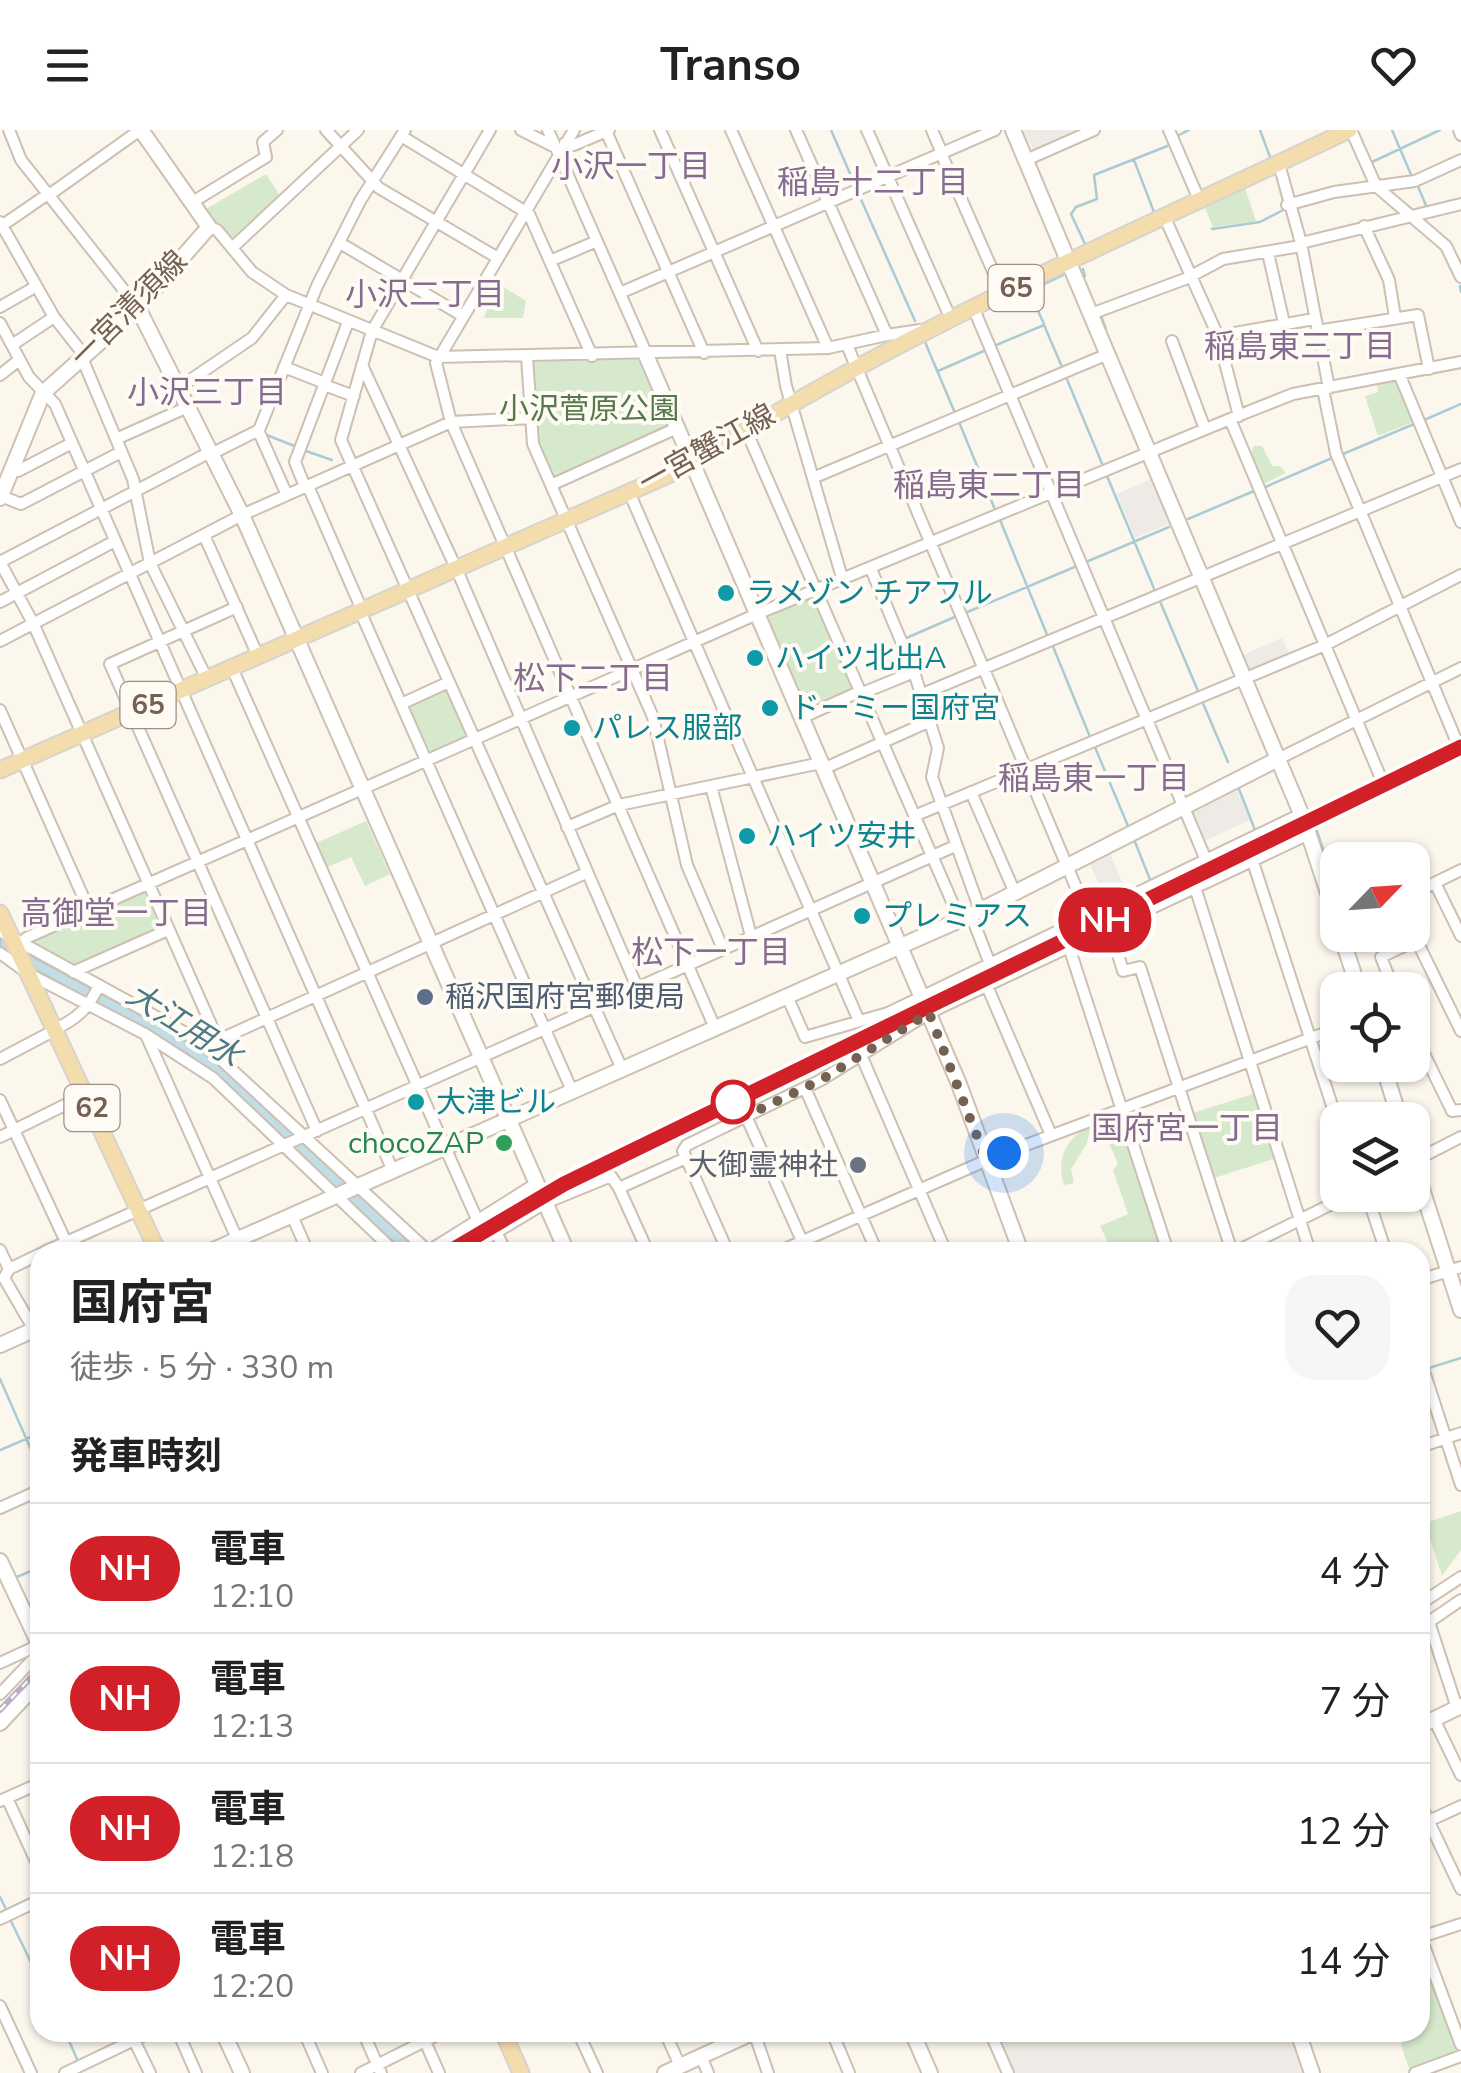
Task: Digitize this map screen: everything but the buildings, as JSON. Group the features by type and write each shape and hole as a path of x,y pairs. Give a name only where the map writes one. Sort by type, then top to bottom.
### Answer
{"main road":[{"name":"一宮蟹江線","path":"0,770 693,464 790,402 921,330 1070,264 1350,130"},
{"name":"62","path":"0,913 154,1242"},
{"path":"507,2042 520,2073"}],"street":[{"path":"9,130 21,160 138,308 213,452 564,1242"},
{"path":"140,130 1,225 35,287 83,356 136,490 150,563 206,679"},
{"name":"一宮清須線","path":"0,497 6,470 44,393 138,308 209,227 140,130"},
{"path":"191,203 266,157 263,142 277,130"},
{"path":"326,130 373,182 498,258"},
{"path":"232,248 358,130"},
{"path":"490,130 372,331 341,440 622,1070"},
{"path":"521,130 560,148 608,131 704,353"},
{"path":"548,130 560,148 929,1013 1016,1242"},
{"path":"574,130 438,358 451,422 715,1028"},
{"path":"660,130 758,351"},
{"path":"732,130 828,348"},
{"path":"796,130 886,336"},
{"path":"867,130 950,317"},
{"path":"932,130 1003,294"},
{"path":"620,293 994,130"},
{"path":"1014,130 1301,814 1320,868"},
{"path":"1026,160 1094,130"},
{"path":"1169,130 1200,202"},
{"path":"1350,130 1376,186 1446,246 1461,276"},
{"path":"207,1044 168,930 33,623 0,562 258,430 308,305 403,133 526,212 592,356"},
{"path":"1288,205 1415,181 1461,160"},
{"path":"1278,164 1301,244 1336,453 1456,740"},
{"path":"1091,314 1193,276 1223,259 1268,253 1461,204"},
{"path":"1165,218 1218,336 1234,418 1282,544 1380,776"},
{"path":"1364,226 1389,280 1395,317"},
{"path":"209,227 217,230 252,272 286,295 438,358 828,348 921,330"},
{"path":"550,262 597,241"},
{"path":"340,242 462,316"},
{"path":"1268,253 1284,323"},
{"path":"0,307 35,287"},
{"path":"180,387 252,338 286,295"},
{"path":"974,307 1206,860"},
{"path":"1218,336 1284,323 1315,325 1418,314 1429,369"},
{"path":"12,345 20,336 54,317"},
{"path":"348,322 295,462 574,1094"},
{"path":"0,324 20,360 55,404 394,1171"},
{"path":"1172,341 1206,429"},
{"path":"847,345 1089,918"},
{"path":"780,350 790,402 843,581"},
{"path":"815,477 1108,354"},
{"path":"527,357 533,444 653,717 687,866 723,949"},
{"path":"0,375 20,360"},
{"path":"13,940 26,938 757,614 1293,394 1461,362"},
{"path":"362,365 523,718 637,987"},
{"path":"284,367 354,396"},
{"path":"1400,376 1461,522"},
{"path":"116,440 190,406"},
{"path":"0,640 204,534 451,422 531,418"},
{"path":"551,485 677,428"},
{"path":"258,430 288,495"},
{"path":"746,430 932,856 970,915"},
{"path":"6,470 18,471 72,443"},
{"path":"0,497 21,504 121,452"},
{"path":"920,695 1461,469"},
{"path":"629,492 859,1021"},
{"path":"204,534 258,656"},
{"path":"0,602 115,541"},
{"path":"871,570 914,672 938,748 931,766 970,915 990,964"},
{"path":"914,816 1324,644 1461,575"},
{"path":"237,607 110,664 266,1016 308,1136"},
{"path":"232,668 476,1217"},
{"path":"247,1242 292,1216 970,915 1461,668"},
{"path":"802,718 914,672"},
{"path":"401,704 449,682"},
{"path":"0,710 89,910"},
{"path":"567,828 619,805 822,766 928,722"},
{"path":"712,786 751,936"},
{"path":"971,792 1015,893"},
{"path":"787,996 805,1037 859,1021 922,997 1301,814"},
{"path":"724,1242 683,1151 687,1145 805,1088 929,1013 1309,834"},
{"path":"0,1100 6,1134 66,1242 955,846"},
{"path":"1252,859 1331,1102"},
{"path":"1430,885 1461,870"},
{"path":"190,1060 207,1044 266,1016 586,874"},
{"path":"1435,883 1461,936"},
{"path":"1195,887 1307,1242"},
{"path":"1110,928 1123,972 1140,967 1230,1242"},
{"path":"74,972 168,930"},
{"path":"13,940 207,1044 308,1136 387,1242"},
{"path":"1069,947 1165,1242"},
{"path":"1387,972 1381,957 1389,952"},
{"path":"1423,952 1461,1030"},
{"path":"0,953 190,1060 287,1146 415,1242"},
{"path":"988,986 1051,1135"},
{"path":"0,1059 55,1030 91,1003 98,987"},
{"path":"145,1034 238,1242"},
{"path":"813,1242 861,1216 1051,1135 1320,1034"},
{"path":"861,1055 942,1242"},
{"path":"1430,1066 1452,1111 1461,1110"},
{"path":"805,1088 873,1242"},
{"path":"6,1134 85,1095"},
{"path":"746,1116 802,1242"},
{"path":"1430,1152 1461,1137"},
{"path":"619,1188 686,1158"},
{"path":"480,1242 546,1203 611,1176 643,1242"},
{"path":"442,1242 476,1217 537,1183"},
{"path":"1430,1205 1455,1269 1461,1310"},
{"path":"1255,1242 1320,1211"},
{"path":"1373,1212 1383,1242"},
{"path":"292,1216 304,1242"},
{"path":"496,1232 501,1242"},
{"path":"0,1250 4,1276 30,1319"},
{"path":"4,1276 30,1260"},
{"path":"1430,1277 1455,1269"},
{"path":"0,1345 30,1335"},
{"path":"1430,1389 1461,1485"},
{"path":"1430,1444 1461,1433"},
{"path":"0,1508 30,1494"},
{"path":"0,1562 30,1626"},
{"path":"1430,1595 1461,1576"},
{"path":"1430,1622 1461,1600"},
{"path":"1430,1637 1459,1707 1430,1721"},
{"path":"0,1663 30,1652"},
{"path":"0,1694 30,1660"},
{"path":"0,1723 30,1691"},
{"path":"1430,1727 1461,1775"},
{"path":"30,1787 4,1799 30,1850"},
{"path":"1430,1820 1461,1806"},
{"path":"1430,1834 1461,1889"},
{"path":"0,1918 30,1904"},
{"path":"1430,1933 1461,1924"},
{"path":"1430,1963 1461,2046"},
{"path":"0,2006 31,2073"},
{"path":"182,2042 196,2073"},
{"path":"228,2042 242,2073"},
{"path":"308,2042 322,2073"},
{"path":"367,2042 379,2069"},
{"path":"361,2073 379,2069 416,2042"},
{"path":"425,2042 439,2073"},
{"path":"583,2042 597,2073"},
{"path":"670,2042 680,2066"},
{"path":"665,2073 725,2042"},
{"path":"757,2042 768,2073"},
{"path":"836,2042 850,2073"},
{"path":"916,2042 930,2073"},
{"path":"994,2042 1008,2073"},
{"path":"1301,2042 1312,2073"},
{"path":"66,2073 129,2043 150,2073"},
{"path":"701,2056 708,2073"},
{"path":"1414,2073 1461,2056"}],"shaded area":[{"path":"1022,130 1086,130 1035,152"},
{"path":"1152,479 1171,523 1135,538 1117,494"},
{"path":"1282,638 1290,656 1253,671 1249,669 1243,655"},
{"path":"1237,790 1250,820 1202,842 1191,813"},
{"path":"1110,853 1128,896 1108,905 1090,864"},
{"path":"999,2042 1294,2042 1306,2073 1013,2073"}],"green space":[{"path":"266,174 282,199 231,242 201,212"},
{"path":"1245,188 1256,221 1213,227 1205,208"},
{"path":"497,283 526,301 523,318 484,318"},
{"name":"小沢菅原公園","path":"639,358 669,428 553,478 537,442 531,362"},
{"path":"1395,381 1416,421 1378,436 1365,396 1378,392 1377,384"},
{"path":"1254,446 1262,446 1272,466 1280,466 1286,473 1263,484 1251,453"},
{"path":"811,595 854,688 809,711 767,618"},
{"path":"444,687 468,736 432,755 407,706"},
{"path":"366,821 390,874 365,886 351,857 325,868 314,844"},
{"path":"144,890 161,930 75,967 32,943"},
{"path":"1256,1093 1277,1158 1211,1179 1190,1114"},
{"path":"1119,1115 1159,1242 1108,1242 1100,1226 1128,1214 1113,1170 1118,1164 1108,1141 1119,1134 1114,1124 1103,1128 1099,1124"},
{"path":"1091,1127 1087,1143 1071,1169 1074,1183 1064,1185 1061,1167 1065,1150 1075,1136"},
{"path":"1461,1511 1461,1550 1442,1576 1430,1539 1430,1521"},
{"path":"1430,1972 1459,2049 1457,2054 1410,2071 1401,2045 1430,2042"}],"water":[{"path":"0,939 160,1025 216,1061 411,1242 393,1242 188,1054 0,950"}],"waterway":[{"path":"831,130 855,185"},
{"path":"1177,136 1189,130"},
{"path":"1260,130 1270,157"},
{"path":"1392,130 1412,177"},
{"path":"1370,163 1440,130"},
{"path":"1085,244 1071,214 1076,207 1097,199 1094,175 1170,145"},
{"path":"1134,160 1154,212"},
{"path":"1417,184 1427,208"},
{"path":"1281,193 1283,199"},
{"path":"859,195 915,321"},
{"path":"1212,229 1260,222 1285,209"},
{"path":"1083,269 1085,276"},
{"path":"1044,324 1029,291 1063,275"},
{"path":"1460,286 1461,292"},
{"path":"1101,316 1106,329"},
{"path":"994,346 1044,325 1062,367"},
{"path":"925,342 955,413"},
{"path":"938,371 986,350"},
{"path":"1066,377 1103,466"},
{"path":"1422,421 1461,404"},
{"path":"959,422 996,512"},
{"path":"1343,454 1414,424"},
{"path":"264,434 297,447"},
{"path":"303,450 332,460"},
{"path":"1263,488 1332,458"},
{"path":"1107,476 1155,591"},
{"path":"1188,519 1254,491"},
{"path":"1000,520 1048,637"},
{"path":"1086,562 1169,527"},
{"path":"965,613 1077,566"},
{"path":"1159,599 1198,691"},
{"path":"904,639 957,616"},
{"path":"1052,644 1090,737"},
{"path":"1202,701 1228,762"},
{"path":"1094,745 1128,826"},
{"path":"1316,824 1461,754"},
{"path":"1239,789 1255,830"},
{"path":"1317,831 1321,842"},
{"path":"1135,842 1151,882"},
{"path":"1430,1368 1461,1358"},
{"path":"0,1379 30,1447"},
{"path":"0,1450 30,1437"},
{"path":"17,1577 30,1571"},
{"path":"0,1897 6,1909"},
{"path":"0,1913 28,1899"},
{"path":"10,1919 30,1960"},
{"path":"69,2042 77,2059"}],"railway":[{"path":"456,1242 571,1176 1461,743"},
{"path":"0,1710 30,1678"}],"train":[{"name":"NH","path":"464,1242 564,1184 1461,747"}],"place":[{"name":"ラメゾン チアフル","path":"726,593"},
{"name":"ハイツ北出A","path":"755,658"},
{"name":"ドーミー国府宮","path":"770,708"},
{"name":"パレス服部","path":"572,728"},
{"name":"ハイツ安井","path":"747,836"},
{"name":"プレミアス","path":"862,916"},
{"name":"稲沢国府宮郵便局","path":"425,997"},
{"name":"大津ビル","path":"416,1102"},
{"name":"chocoZAP","path":"504,1143"},
{"name":"大御霊神社","path":"858,1165"}],"district":[{"name":"小沢一丁目","path":"631,166"},
{"name":"稲島十二丁目","path":"873,182"},
{"name":"小沢二丁目","path":"425,294"},
{"name":"稲島東三丁目","path":"1300,346"},
{"name":"小沢三丁目","path":"207,392"},
{"name":"稲島東二丁目","path":"989,485"},
{"name":"松下二丁目","path":"593,678"},
{"name":"稲島東一丁目","path":"1094,778"},
{"name":"高御堂一丁目","path":"116,913"},
{"name":"松下一丁目","path":"711,952"},
{"name":"国府宮一丁目","path":"1187,1128"}],"route":[{"path":"733,1102 746,1116 821,1080 929,1013 987,1162 1004,1153"}],"water label":[{"name":"大江用水","path":"184,1025"}]}
